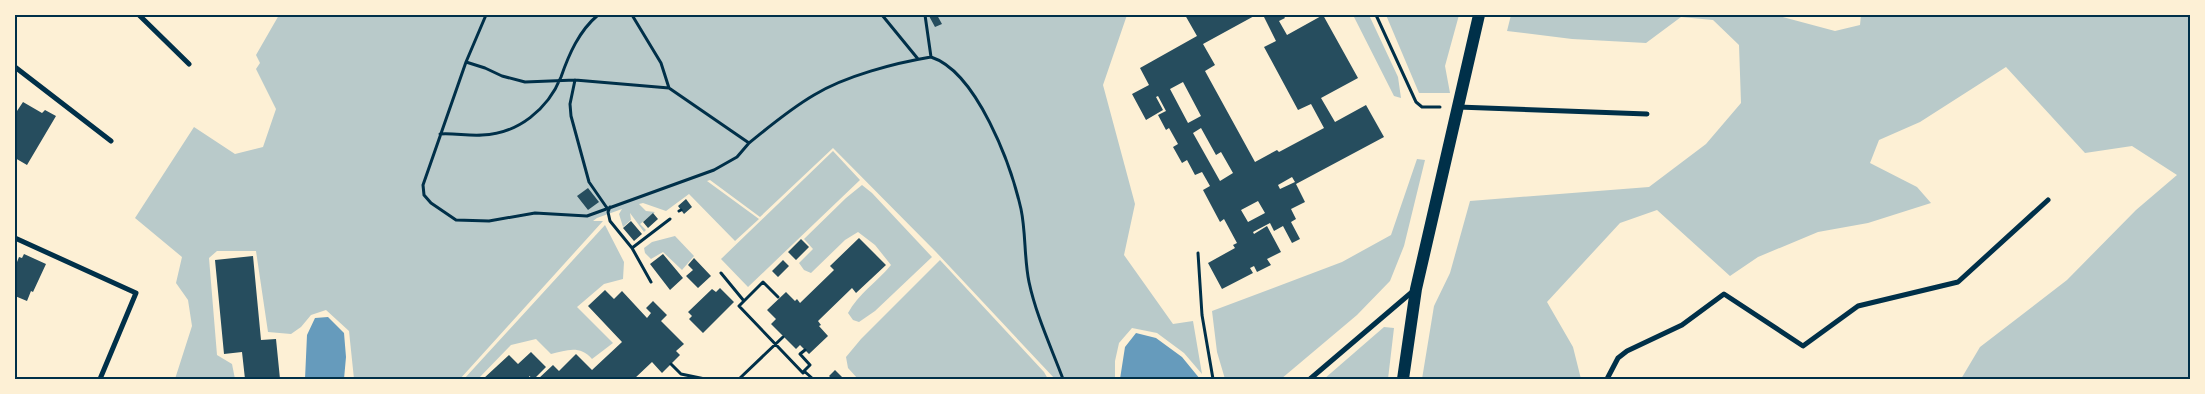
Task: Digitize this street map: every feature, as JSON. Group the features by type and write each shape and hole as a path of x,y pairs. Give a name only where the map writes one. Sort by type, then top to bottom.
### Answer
{"main road":[{"path":"1402,379 1416,289 1480,15"}],"street":[{"path":"139,15 189,64"},
{"path":"15,67 111,142"},
{"path":"1458,107 1647,114"},
{"path":"1607,379 1618,358 1627,351 1682,325 1724,294 1803,346 1858,306 1958,282 2048,200"},
{"path":"15,238 136,293 100,379"},
{"path":"1310,379 1416,289"}],"path":[{"path":"486,15 466,62 423,185 424,195 431,203 456,220 489,221 535,213 587,216 714,170 737,157 749,143 776,120 816,93 854,77 918,59 931,57 942,61 956,73 973,96 989,121 1007,162 1022,211 1029,282 1063,379"},
{"path":"440,134 482,135 502,132 514,128 537,113 559,82 572,48 598,15"},
{"path":"632,15 660,63 669,88"},
{"path":"882,15 918,59"},
{"path":"925,15 931,57"},
{"path":"1376,15 1416,102 1422,107 1458,107"},
{"path":"466,62 502,76 525,82 576,80 669,88 749,143"},
{"path":"576,80 570,104 571,116 589,182 608,207 610,221 632,248 651,282"},
{"path":"632,248 670,219"},
{"path":"1198,253 1202,316 1213,379"},
{"path":"721,273 744,301"},
{"path":"778,297 765,281 739,306 802,373 804,371 813,379"},
{"path":"739,379 783,336"},
{"path":"804,371 810,365 800,354 805,350"},
{"path":"672,364 681,374 705,379"}],"shaded area":[{"path":"279,15 1127,15 1103,85 1135,204 1124,255 1173,324 1193,321 1202,374 1184,353 1157,333 1132,328 1119,343 1115,361 1115,379 1055,379 936,252 833,148 760,217 710,180 707,181 759,219 735,241 689,194 666,211 643,203 639,204 646,211 655,212 640,224 646,230 644,232 630,213 631,220 623,227 619,214 622,209 597,218 593,221 603,221 460,379 354,379 349,331 326,310 311,315 301,327 291,334 268,332 256,251 217,251 209,258 217,355 232,364 235,379 175,379 192,326 188,300 176,283 182,257 135,218 194,127 235,154 263,147 276,109 256,69 260,63 256,55"},
{"path":"1353,15 1369,15 1398,77 1401,98 1394,96"},
{"path":"1386,15 1459,15 1445,66 1450,93 1419,93"},
{"path":"1511,15 1775,15 1835,31 1860,25 1861,15 2190,15 2190,379 1961,379 1980,347 2067,280 2136,210 2177,175 2132,146 2085,153 2006,67 1920,122 1879,140 1870,163 1917,187 1931,203 1868,223 1818,232 1758,257 1730,276 1657,210 1620,223 1547,302 1573,347 1581,379 1422,379 1434,306 1450,273 1470,201 1649,187 1706,144 1741,103 1739,45 1713,20 1681,17 1646,43 1572,39 1507,31"},
{"path":"833,151 860,180 748,287 721,259"},
{"path":"1417,159 1425,160 1404,246 1390,281 1357,315 1281,379 1225,379 1217,352 1212,311 1342,262 1391,235"},
{"path":"862,185 872,193 932,257 875,311 859,322 853,320 848,313 862,294 891,265 875,245 858,232 845,240 811,273 804,270 799,263 813,249 804,239"},
{"path":"605,225 624,262 623,279 604,284 577,307 613,343 592,359 578,350 551,354 536,339 511,345 478,379 464,379"},
{"path":"675,236 694,256 682,270 663,252 651,259 645,253 644,248 652,242"},
{"path":"940,260 1044,372 1048,379 858,379 848,368 846,357 861,339"},
{"path":"1384,327 1394,328 1388,379 1324,379"}],"water":[{"path":"328,317 344,333 346,357 344,379 305,379 307,335 315,318"},
{"path":"1136,333 1156,338 1182,357 1200,379 1120,379 1125,347"}],"building":[{"path":"937,15 942,24 935,27 929,16"},
{"path":"1185,15 1256,15 1203,44 1215,65 1205,71 1255,162 1277,150 1279,152 1324,128 1311,104 1298,110 1264,47 1276,41 1263,15 1283,15 1285,18 1279,21 1287,35 1323,15 1358,78 1321,98 1335,122 1366,105 1384,137 1296,184 1305,202 1291,209 1296,219 1291,222 1300,239 1292,243 1283,226 1274,231 1270,223 1253,232 1254,234 1267,226 1281,252 1267,259 1271,265 1257,272 1254,266 1250,268 1253,273 1222,289 1208,263 1235,248 1233,245 1237,243 1224,219 1220,222 1203,190 1210,186 1202,172 1195,175 1187,160 1182,163 1173,147 1178,144 1169,128 1166,130 1158,115 1166,111 1158,96 1156,97 1163,110 1146,120 1132,94 1149,85 1140,68 1197,36","holes":["1183,82 1201,116 1188,123 1170,89","1201,128 1216,155 1221,152 1233,173 1220,181 1193,133","1292,177 1295,182 1280,189 1278,185","1258,201 1265,213 1248,222 1241,210"]},
{"path":"23,102 42,113 45,110 56,116 27,165 15,158 15,114"},
{"path":"588,188 599,202 588,210 577,196"},
{"path":"686,199 692,207 684,214 678,206"},
{"path":"653,213 658,219 648,228 643,222"},
{"path":"631,221 642,234 634,241 623,228"},
{"path":"859,238 886,265 856,293 852,288 818,321 821,325 819,326 828,336 809,354 800,345 796,349 771,324 776,319 767,310 786,292 795,301 797,299 800,303 834,270 830,266"},
{"path":"801,239 809,247 796,260 788,252"},
{"path":"24,254 46,264 27,301 15,296 15,267 19,257 22,258"},
{"path":"663,254 683,278 670,290 650,264"},
{"path":"253,256 261,340 276,339 280,379 245,379 242,352 224,354 215,260"},
{"path":"694,258 711,276 698,288 686,276 693,270 688,265"},
{"path":"783,260 789,266 778,277 772,271"},
{"path":"720,288 734,302 703,333 689,319 692,316 688,312 712,289 716,292"},
{"path":"605,290 614,299 622,291 647,318 651,313 646,308 653,301 667,315 661,321 684,344 676,351 680,355 662,373 652,362 634,379 538,379 553,365 559,371 576,354 592,370 622,342 588,306"},
{"path":"531,352 546,367 534,379 529,376 529,379 483,379 509,355 518,364"},
{"path":"835,370 843,378 832,379 829,376"}]}
